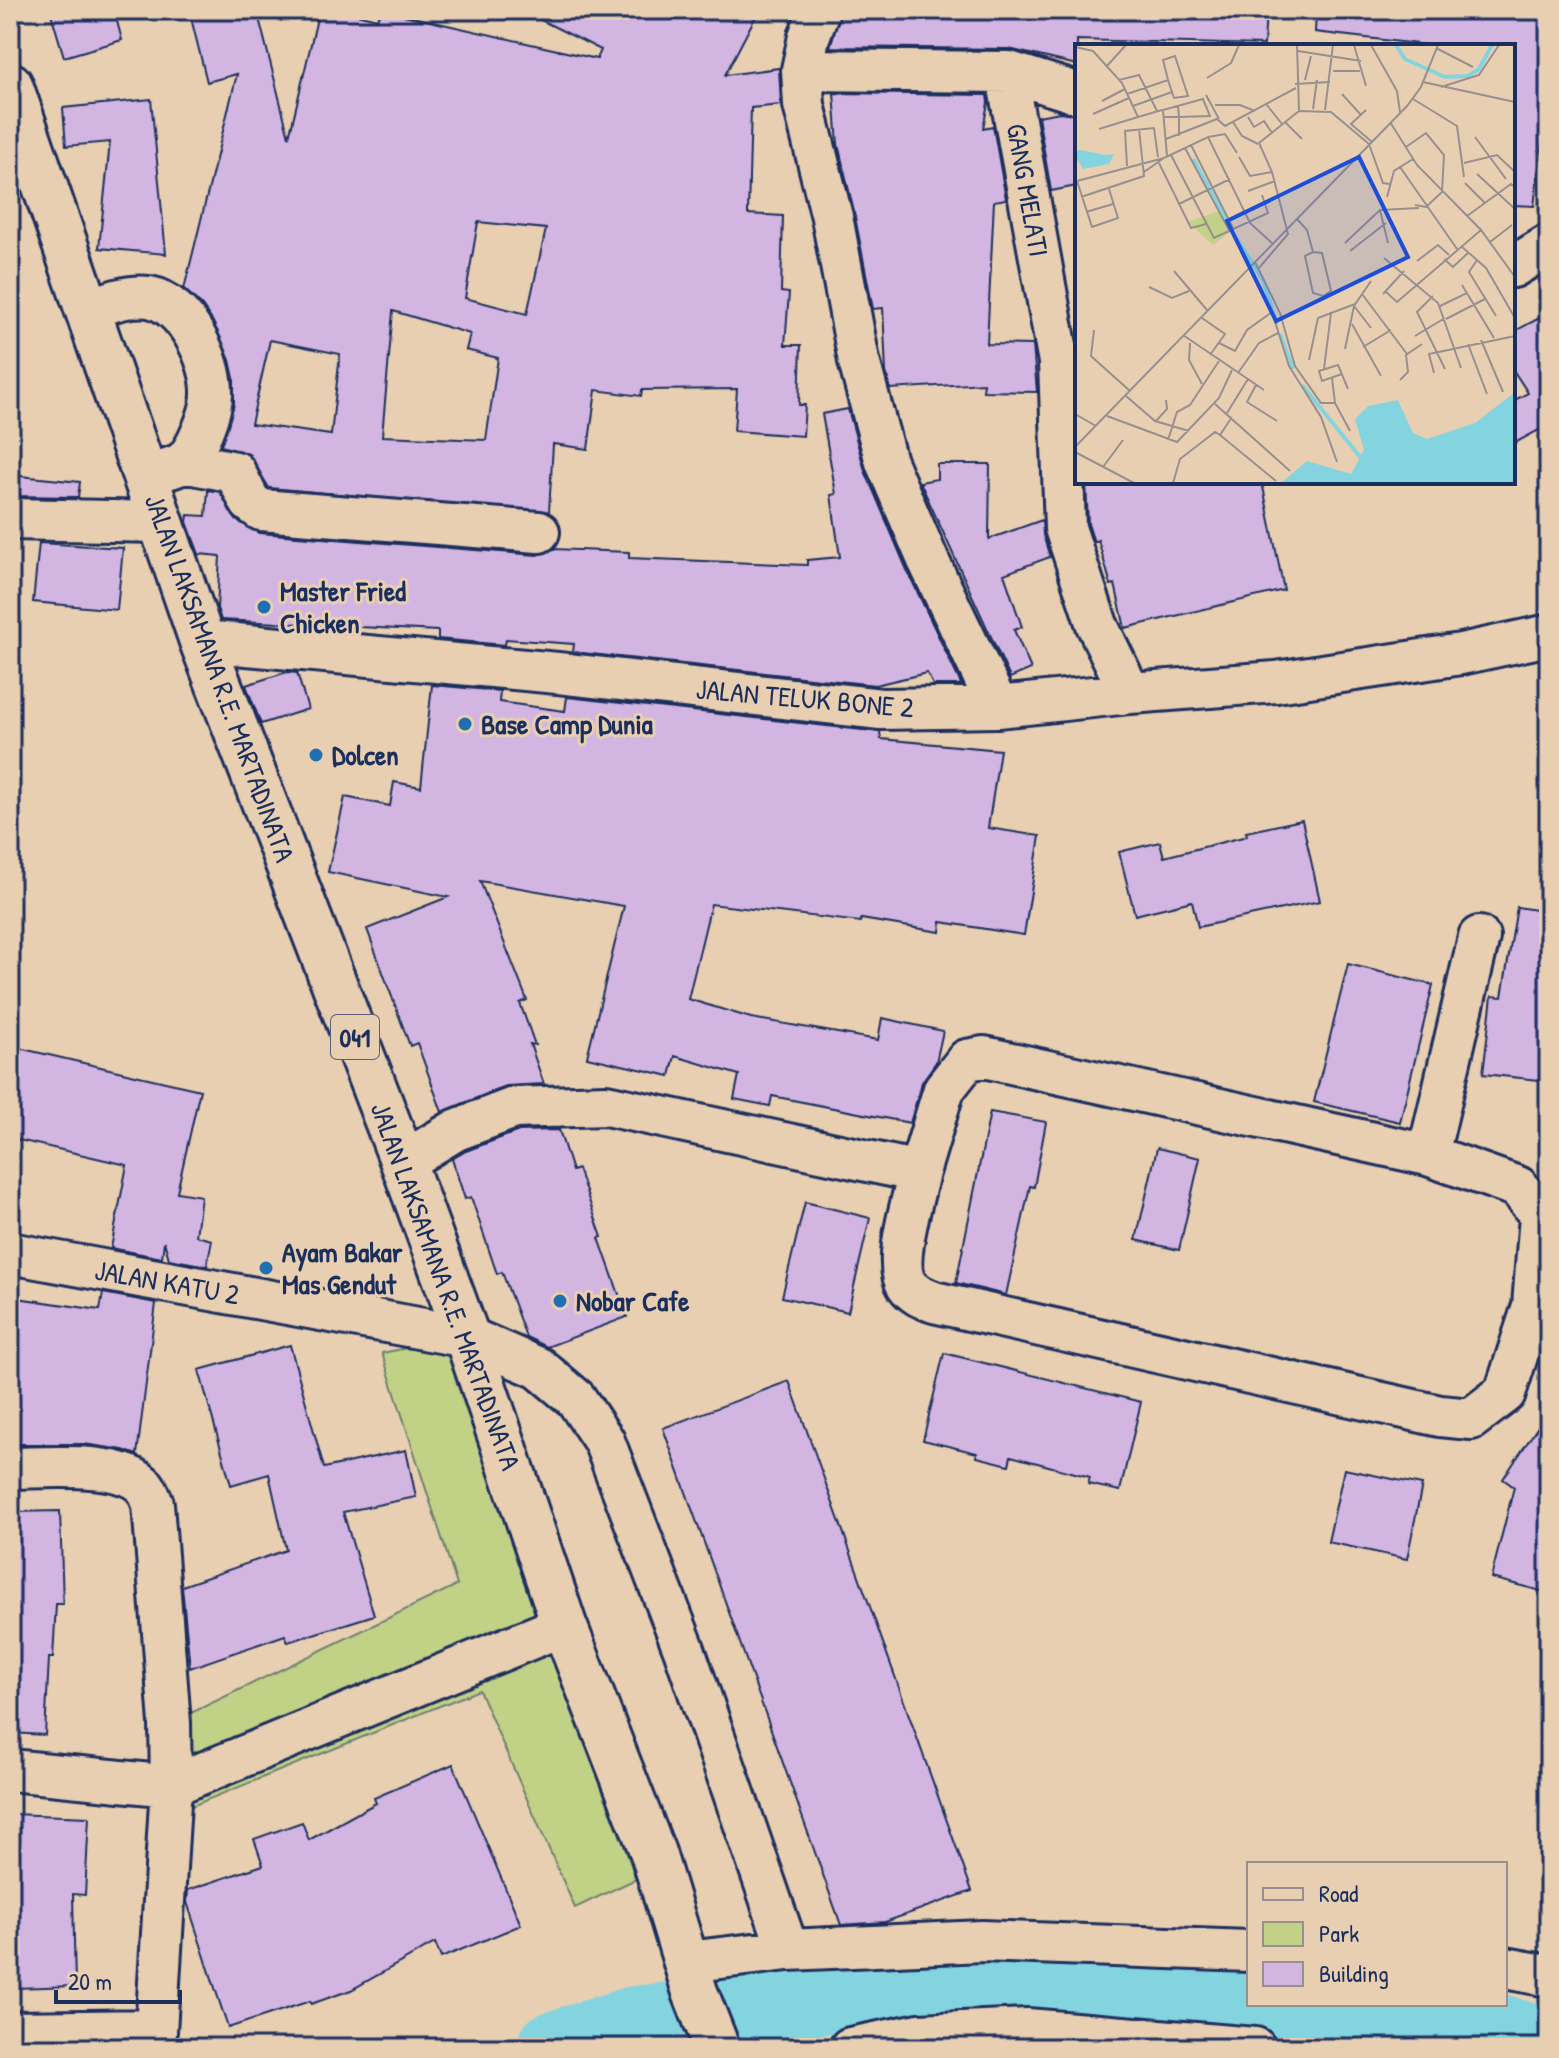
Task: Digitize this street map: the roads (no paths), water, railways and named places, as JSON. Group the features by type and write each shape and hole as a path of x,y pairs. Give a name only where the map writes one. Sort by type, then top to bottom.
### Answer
{"main road":[{"name":"JALAN LAKSAMANA R.E. MARTADINATA","path":"10,85 88,310 165,470 161,522 202,641 403,1162 467,1337 564,1625 653,1853 716,2046"}],"street":[{"path":"819,10 802,70 804,105 832,217 859,361 886,462 928,560 998,707"},
{"path":"802,70 1009,72 1075,92"},
{"name":"GANG MELATI","path":"1009,72 1010,93 1059,362 1065,528 1097,625 1130,693"},
{"path":"1515,266 1549,245"},
{"path":"88,310 120,299 148,297 173,307 202,346 212,393 205,426 165,470"},
{"path":"165,470 235,472 250,502 261,510 539,532"},
{"path":"10,519 161,522"},
{"name":"JALAN TELUK BONE 2","path":"202,641 558,673 881,709 998,707 1276,682 1461,654 1549,635"},
{"path":"1428,1155 1479,937"},
{"path":"984,1057 1428,1155 1518,1187 1540,1215 1533,1306 1505,1393 1471,1419 1440,1416 934,1302 919,1296 908,1286 900,1271 919,1172 944,1089 967,1060 984,1057"},
{"path":"403,1162 456,1130 514,1108 606,1105 919,1172"},
{"name":"JALAN KATU 2","path":"10,1253 467,1337 539,1368 576,1399 604,1441 684,1649 788,1950"},
{"path":"10,1468 111,1470 130,1476 145,1487 153,1504 170,1723 171,1786 156,2039 10,2032"},
{"path":"10,1770 171,1786 564,1625"},
{"path":"691,1977 788,1950 982,1941 1247,1951"},
{"path":"1507,1968 1549,1976"},
{"path":"850,2048 919,2034 1027,2029 1255,2048"}],"waterway":[{"path":"554,2048 634,2023 744,2011 960,1973 1123,2000 1491,2028 1549,2047"}],"place":[{"name":"Master Fried Chicken","path":"264,607"},
{"name":"Base Camp Dunia","path":"465,724"},
{"name":"Dolcen","path":"316,755"},
{"name":"Ayam Bakar Mas Gendut","path":"266,1268"},
{"name":"Nobar Cafe","path":"560,1301"}]}
